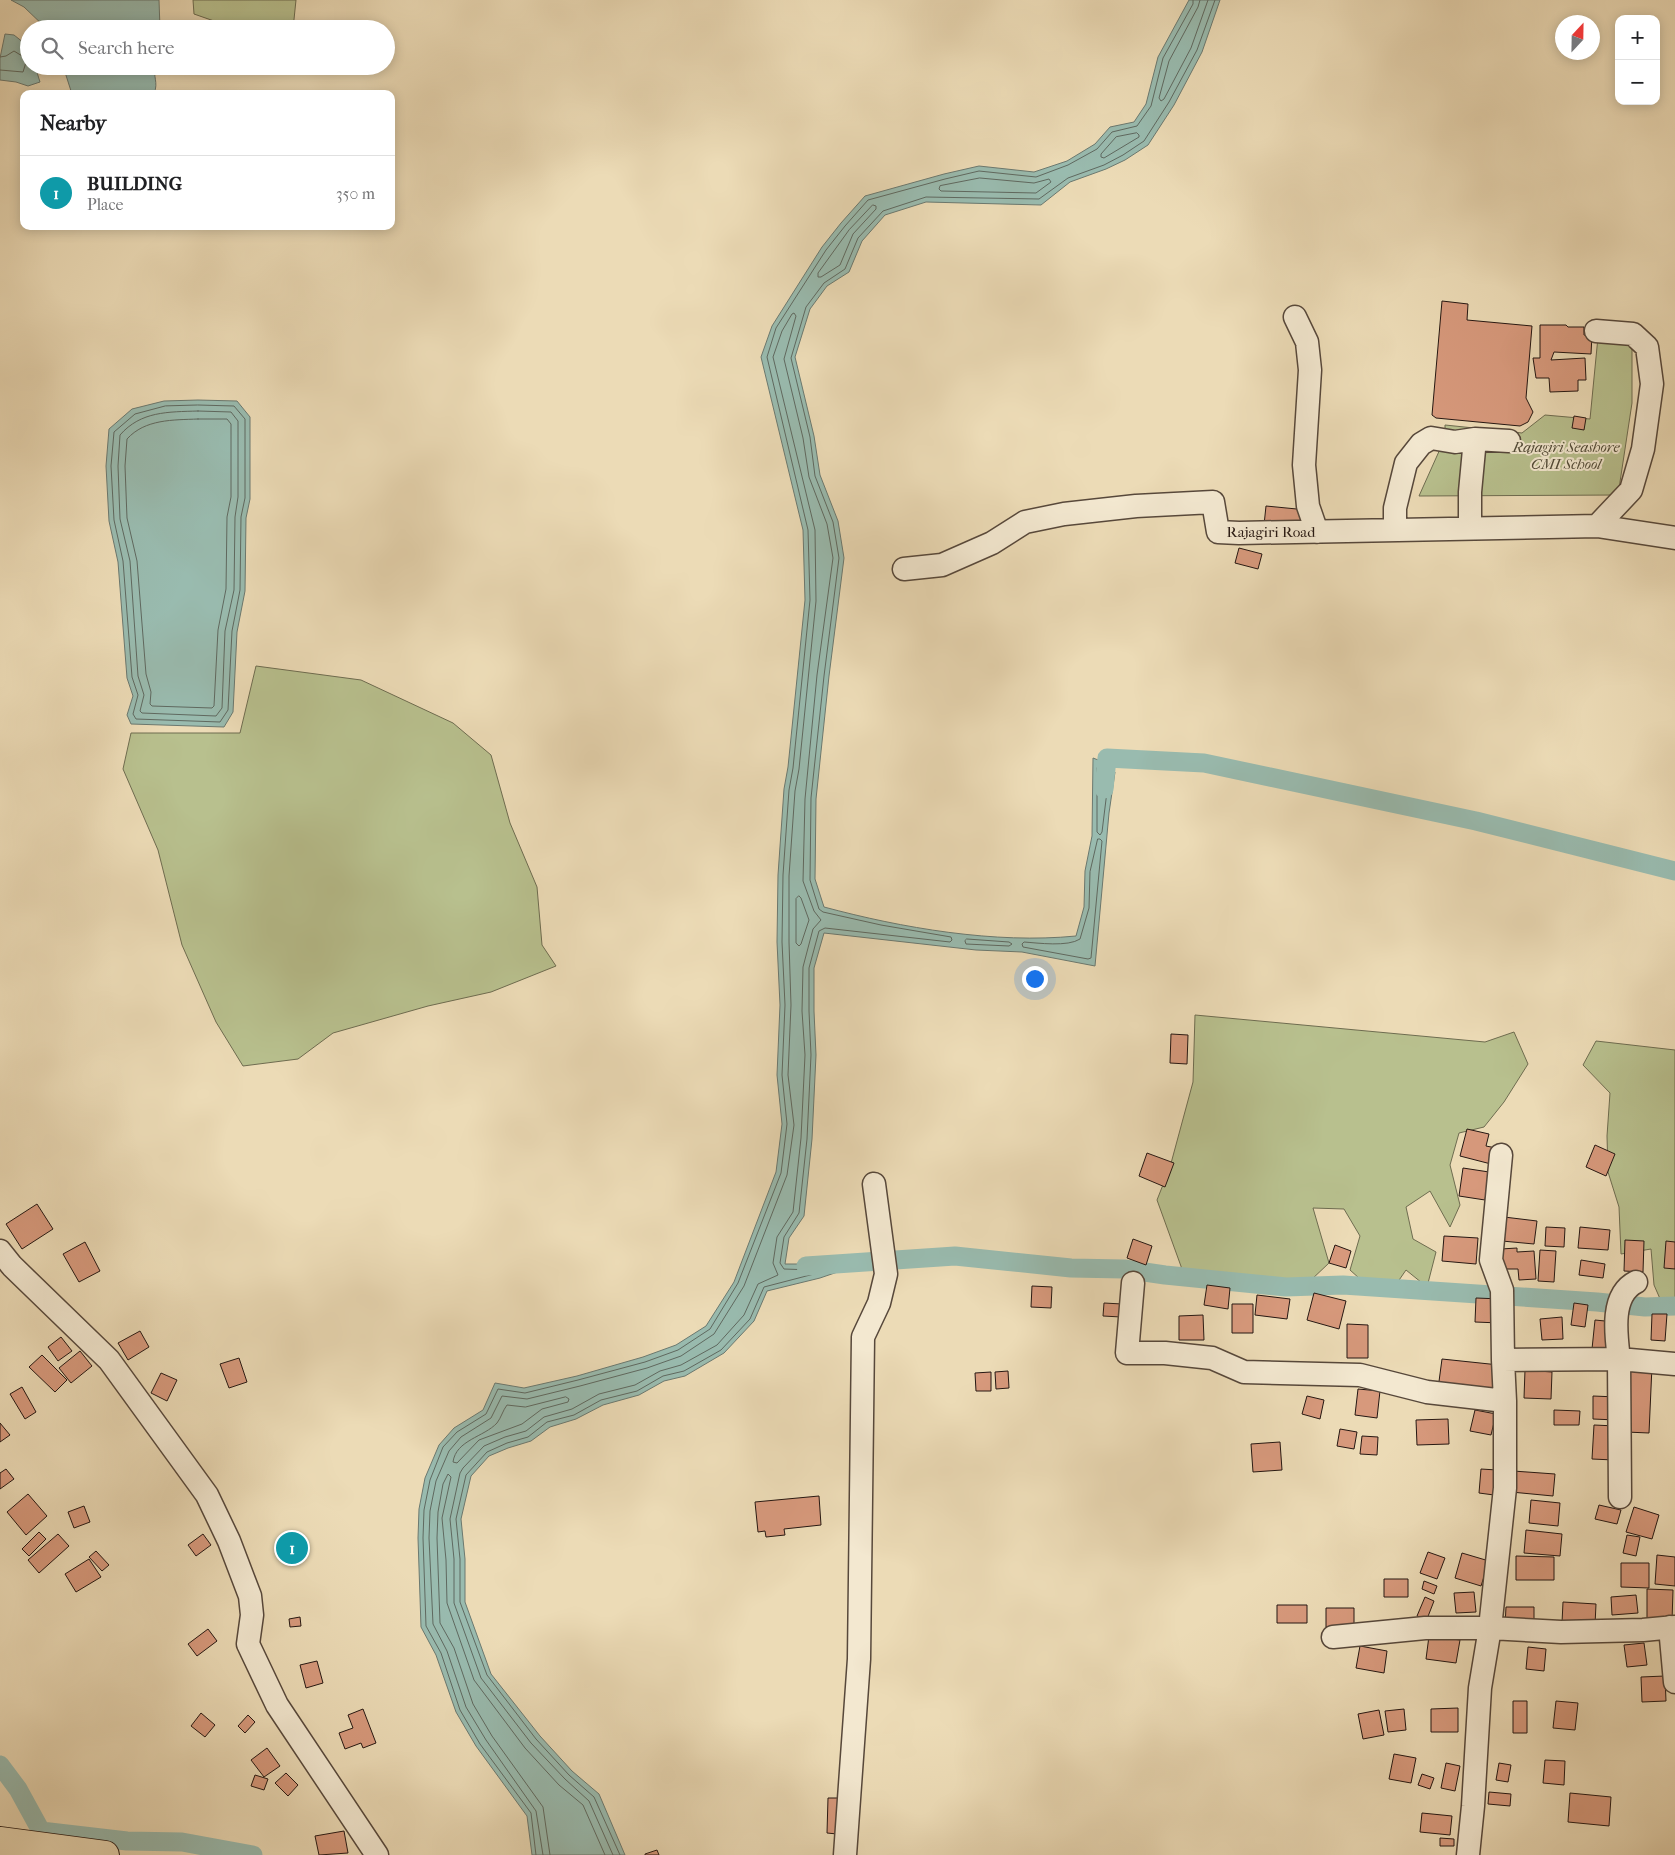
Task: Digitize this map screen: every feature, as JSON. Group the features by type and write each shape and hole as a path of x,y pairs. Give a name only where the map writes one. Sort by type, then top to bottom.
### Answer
{"main road":[{"path":"0,1841 74,1853 105,1855"}],"street":[{"path":"1296,317 1307,342 1310,370 1304,464 1308,506 1317,532"},
{"path":"1596,331 1633,334 1647,347 1652,384 1643,449 1631,490 1597,526"},
{"path":"1395,530 1394,508 1406,464 1421,444 1431,438 1455,442 1476,439 1509,442"},
{"path":"1470,528 1470,492 1476,439"},
{"name":"Rajagiri Road","path":"904,569 942,565 992,543 1025,522 1064,514 1136,506 1213,502 1218,532 1317,532 1597,526 1675,538"},
{"path":"1468,1855 1480,1688 1490,1628 1494,1576 1505,1488 1502,1296 1491,1260 1501,1155"},
{"path":"844,1855 858,1659 863,1337 879,1303 886,1274 874,1184"},
{"path":"0,1251 12,1266 109,1360 207,1495 229,1541 250,1596 252,1615 248,1644 260,1671 277,1706 377,1855"},
{"path":"1133,1283 1127,1353 1166,1353 1212,1358 1244,1372 1360,1375 1427,1392 1505,1401"},
{"path":"1620,1497 1619,1359 1617,1340 1625,1298"},
{"path":"1503,1360 1619,1359 1675,1364"},
{"path":"1333,1637 1425,1628 1490,1628 1561,1632 1643,1630 1673,1627 1675,1682"}],"green space":[{"path":"193,0 296,0 294,20 211,20 194,14"},
{"name":"Rajagiri Seashore CMI School","path":"1632,336 1632,403 1618,495 1419,496 1445,438 1445,425 1522,433 1545,415 1590,419 1598,337"},
{"path":"256,666 361,680 453,723 491,755 510,823 537,887 542,945 556,966 491,992 428,1006 333,1033 298,1059 243,1066 216,1022 182,945 158,850 123,769 131,733 240,733"},
{"path":"1195,1015 1485,1042 1514,1032 1528,1064 1504,1102 1484,1127 1459,1133 1450,1165 1460,1205 1450,1227 1430,1191 1406,1207 1413,1239 1436,1252 1427,1287 1406,1270 1395,1286 1369,1287 1350,1270 1360,1236 1344,1209 1313,1208 1329,1263 1310,1281 1229,1277 1182,1269 1157,1200 1170,1167 1193,1082"},
{"path":"1596,1041 1675,1050 1675,1299 1661,1301 1654,1285 1651,1249 1621,1254 1619,1207 1608,1172 1607,1136 1610,1093 1583,1065"}],"water":[{"path":"11,0 159,0 160,20 38,20 24,7"},
{"path":"1189,0 1220,0 1202,52 1174,105 1148,145 1125,160 1070,182 1041,205 926,202 885,215 862,241 849,272 827,286 810,309 795,357 814,436 820,475 838,521 844,558 816,799 815,879 824,907 917,928 981,936 1045,938 1076,936 1084,907 1085,871 1092,836 1093,758 1106,763 1115,772 1109,813 1095,966 1022,952 976,950 824,933 814,968 816,1055 812,1139 804,1216 789,1238 785,1264 861,1264 820,1278 767,1291 754,1321 724,1353 685,1376 664,1381 639,1395 603,1405 576,1419 550,1427 531,1441 489,1456 471,1476 461,1519 465,1559 465,1602 491,1674 540,1736 572,1771 599,1794 625,1855 532,1855 527,1816 476,1746 456,1712 436,1655 421,1627 419,1509 425,1478 439,1445 454,1428 483,1410 495,1383 524,1388 577,1376 643,1357 676,1345 706,1326 734,1282 776,1172 782,1124 777,1075 780,1005 777,942 778,875 784,789 788,767 805,600 803,530 761,357 772,326 822,247 865,196 979,166 1034,172 1067,161 1095,144 1110,127 1134,122 1146,104 1158,57"},
{"path":"5,34 14,35 20,40 20,75 38,75 40,82 28,86 0,80 0,58"},
{"path":"66,75 155,75 155,90 71,90"},
{"path":"164,401 237,401 250,417 250,499 246,518 245,591 237,632 233,712 224,727 131,724 127,715 133,696 127,678 118,562 109,521 106,466 109,429 132,409"}],"building":[{"name":"Rajagiri Seashore CMI School","path":"1442,301 1468,304 1467,320 1532,326 1526,398 1533,412 1528,422 1520,426 1436,418 1432,415"},
{"path":"1540,325 1584,327 1584,335 1592,335 1591,354 1554,352 1551,360 1585,358 1586,380 1578,380 1578,391 1550,392 1549,378 1536,378 1533,358 1540,358"},
{"path":"1574,416 1586,418 1584,430 1572,428"},
{"path":"1266,506 1307,510 1305,530 1264,525"},
{"path":"1239,548 1262,554 1258,569 1235,563"},
{"path":"1171,1034 1188,1035 1187,1064 1170,1063"},
{"path":"1467,1129 1489,1134 1486,1146 1496,1148 1491,1164 1460,1156"},
{"path":"1595,1145 1615,1154 1606,1176 1586,1167"},
{"path":"1147,1153 1174,1163 1165,1187 1139,1176"},
{"path":"1463,1168 1489,1172 1485,1200 1459,1196"},
{"path":"37,1204 53,1229 22,1249 6,1224"},
{"path":"1504,1217 1537,1221 1534,1244 1502,1241"},
{"path":"1546,1227 1565,1228 1564,1247 1545,1246"},
{"path":"1580,1227 1610,1230 1608,1250 1578,1248"},
{"path":"1444,1236 1478,1238 1476,1264 1442,1261"},
{"path":"1133,1239 1152,1246 1146,1265 1127,1258"},
{"path":"1625,1240 1644,1241 1643,1272 1624,1271"},
{"path":"1666,1241 1675,1242 1675,1269 1664,1268"},
{"path":"85,1242 100,1271 79,1282 63,1254"},
{"path":"1335,1245 1351,1251 1346,1268 1329,1263"},
{"path":"1517,1248 1517,1252 1534,1251 1536,1279 1519,1280 1518,1269 1502,1269 1501,1249"},
{"path":"1540,1250 1556,1251 1554,1282 1538,1281"},
{"path":"1581,1260 1605,1264 1603,1278 1579,1275"},
{"path":"1207,1285 1230,1288 1228,1309 1204,1305"},
{"path":"1032,1286 1052,1287 1051,1308 1031,1307"},
{"path":"1314,1293 1346,1301 1339,1329 1307,1320"},
{"path":"1257,1295 1290,1299 1287,1319 1255,1315"},
{"path":"1476,1298 1501,1299 1500,1323 1475,1322"},
{"path":"1104,1303 1122,1304 1121,1317 1103,1316"},
{"path":"1574,1303 1588,1305 1585,1327 1571,1325"},
{"path":"1232,1304 1253,1304 1253,1333 1232,1333"},
{"path":"1652,1314 1667,1314 1665,1341 1651,1340"},
{"path":"1203,1315 1204,1340 1179,1340 1179,1316"},
{"path":"1562,1317 1563,1339 1542,1340 1540,1319"},
{"path":"1595,1320 1615,1322 1612,1352 1592,1349"},
{"path":"1347,1324 1368,1325 1368,1358 1347,1358"},
{"path":"140,1331 149,1347 128,1360 118,1343"},
{"path":"61,1337 72,1351 58,1361 48,1347"},
{"path":"80,1351 92,1366 71,1383 59,1368"},
{"path":"42,1355 67,1380 55,1392 29,1367"},
{"path":"239,1358 247,1382 229,1388 220,1364"},
{"path":"1442,1359 1499,1365 1496,1395 1438,1389"},
{"path":"1630,1365 1652,1366 1649,1433 1626,1432"},
{"path":"1525,1370 1552,1372 1551,1399 1524,1398"},
{"path":"1008,1371 1009,1388 996,1389 995,1372"},
{"path":"991,1372 991,1391 976,1391 975,1373"},
{"path":"161,1373 177,1380 167,1401 151,1393"},
{"path":"22,1387 36,1412 25,1419 10,1394"},
{"path":"1358,1389 1380,1391 1377,1418 1355,1415"},
{"path":"1307,1396 1324,1400 1320,1419 1302,1414"},
{"path":"1593,1396 1617,1397 1616,1420 1593,1419"},
{"path":"1475,1410 1496,1414 1491,1435 1470,1431"},
{"path":"1554,1410 1580,1411 1579,1425 1554,1425"},
{"path":"1448,1419 1449,1444 1417,1445 1416,1420"},
{"path":"0,1423 10,1435 0,1442"},
{"path":"1594,1425 1616,1426 1614,1460 1592,1459"},
{"path":"1340,1429 1357,1432 1354,1449 1337,1446"},
{"path":"1362,1436 1378,1437 1377,1455 1360,1454"},
{"path":"1280,1442 1282,1470 1253,1472 1251,1444"},
{"path":"6,1469 14,1479 0,1489 0,1473"},
{"path":"1481,1469 1497,1470 1494,1495 1479,1493"},
{"path":"1513,1471 1555,1474 1553,1496 1511,1492"},
{"path":"28,1494 47,1516 26,1535 7,1512"},
{"path":"819,1496 821,1525 784,1529 785,1535 766,1537 765,1531 758,1532 755,1502"},
{"path":"1531,1500 1560,1503 1558,1526 1529,1523"},
{"path":"1599,1505 1621,1510 1617,1524 1595,1519"},
{"path":"84,1506 90,1522 74,1528 68,1512"},
{"path":"1634,1507 1659,1515 1652,1539 1626,1532"},
{"path":"1526,1530 1562,1534 1560,1556 1524,1553"},
{"path":"39,1532 46,1539 29,1556 22,1549"},
{"path":"58,1534 69,1546 39,1573 28,1560"},
{"path":"203,1534 211,1545 196,1556 188,1545"},
{"path":"1627,1535 1640,1537 1636,1556 1623,1553"},
{"path":"297,1539 302,1553 286,1556 282,1544"},
{"path":"96,1551 109,1565 102,1571 89,1557"},
{"path":"1428,1552 1445,1558 1437,1579 1420,1573"},
{"path":"1462,1553 1489,1561 1481,1586 1455,1578"},
{"path":"1657,1555 1675,1557 1675,1586 1655,1584"},
{"path":"1516,1556 1554,1557 1554,1580 1516,1580"},
{"path":"89,1559 101,1577 76,1592 65,1574"},
{"path":"1621,1563 1649,1563 1649,1588 1621,1587"},
{"path":"1384,1579 1408,1579 1408,1597 1384,1597"},
{"path":"1424,1581 1437,1586 1434,1594 1422,1589"},
{"path":"1647,1589 1673,1590 1672,1621 1647,1621"},
{"path":"1474,1592 1476,1612 1456,1613 1454,1593"},
{"path":"1636,1595 1638,1613 1612,1615 1611,1597"},
{"path":"1425,1597 1434,1601 1427,1619 1417,1616"},
{"path":"1563,1602 1596,1604 1595,1625 1562,1623"},
{"path":"1277,1605 1307,1605 1307,1623 1277,1623"},
{"path":"1506,1607 1534,1607 1534,1626 1505,1626"},
{"path":"1326,1608 1354,1608 1354,1628 1326,1627"},
{"path":"300,1617 301,1626 290,1627 289,1619"},
{"path":"208,1629 217,1641 197,1656 188,1644"},
{"path":"1429,1636 1460,1640 1456,1663 1426,1659"},
{"path":"1644,1643 1647,1665 1627,1667 1624,1645"},
{"path":"1360,1646 1387,1651 1384,1673 1356,1668"},
{"path":"1528,1647 1546,1649 1544,1671 1526,1669"},
{"path":"317,1661 323,1683 306,1688 300,1665"},
{"path":"1665,1676 1666,1701 1642,1702 1641,1677"},
{"path":"1513,1701 1527,1701 1527,1733 1513,1733"},
{"path":"1556,1701 1578,1703 1575,1730 1553,1728"},
{"path":"1458,1708 1458,1732 1431,1732 1431,1709"},
{"path":"363,1709 376,1743 363,1748 361,1743 345,1749 339,1733 353,1728 348,1715"},
{"path":"1404,1709 1406,1730 1388,1732 1385,1711"},
{"path":"1379,1710 1384,1735 1363,1739 1358,1714"},
{"path":"201,1713 215,1725 205,1737 191,1726"},
{"path":"248,1715 255,1722 245,1733 238,1726"},
{"path":"267,1748 280,1766 264,1777 251,1760"},
{"path":"1394,1754 1416,1758 1411,1783 1389,1779"},
{"path":"1545,1760 1565,1761 1564,1785 1543,1783"},
{"path":"1446,1763 1460,1766 1455,1791 1441,1788"},
{"path":"1499,1763 1511,1765 1508,1782 1496,1780"},
{"path":"286,1773 298,1785 288,1796 275,1783"},
{"path":"1422,1774 1434,1778 1430,1789 1418,1785"},
{"path":"255,1775 268,1779 264,1790 251,1786"},
{"path":"1489,1792 1511,1794 1510,1806 1488,1804"},
{"path":"1570,1793 1611,1797 1609,1826 1568,1822"},
{"path":"828,1798 838,1798 837,1834 827,1833"},
{"path":"1422,1813 1452,1816 1450,1835 1420,1832"},
{"path":"344,1831 348,1853 319,1855 315,1836"},
{"path":"1440,1838 1454,1839 1454,1846 1440,1846"},
{"path":"657,1850 659,1855 645,1855 645,1854"}],"waterway":[{"path":"1104,789 1107,758 1204,763 1476,821 1675,871"},
{"path":"806,1266 955,1256 1071,1268 1124,1269 1286,1287 1343,1285 1645,1307 1675,1306"},
{"path":"0,1765 18,1789 41,1831 127,1841 182,1842 253,1855"}],"place":[{"name":"BUILDING","path":"292,1548"}]}
